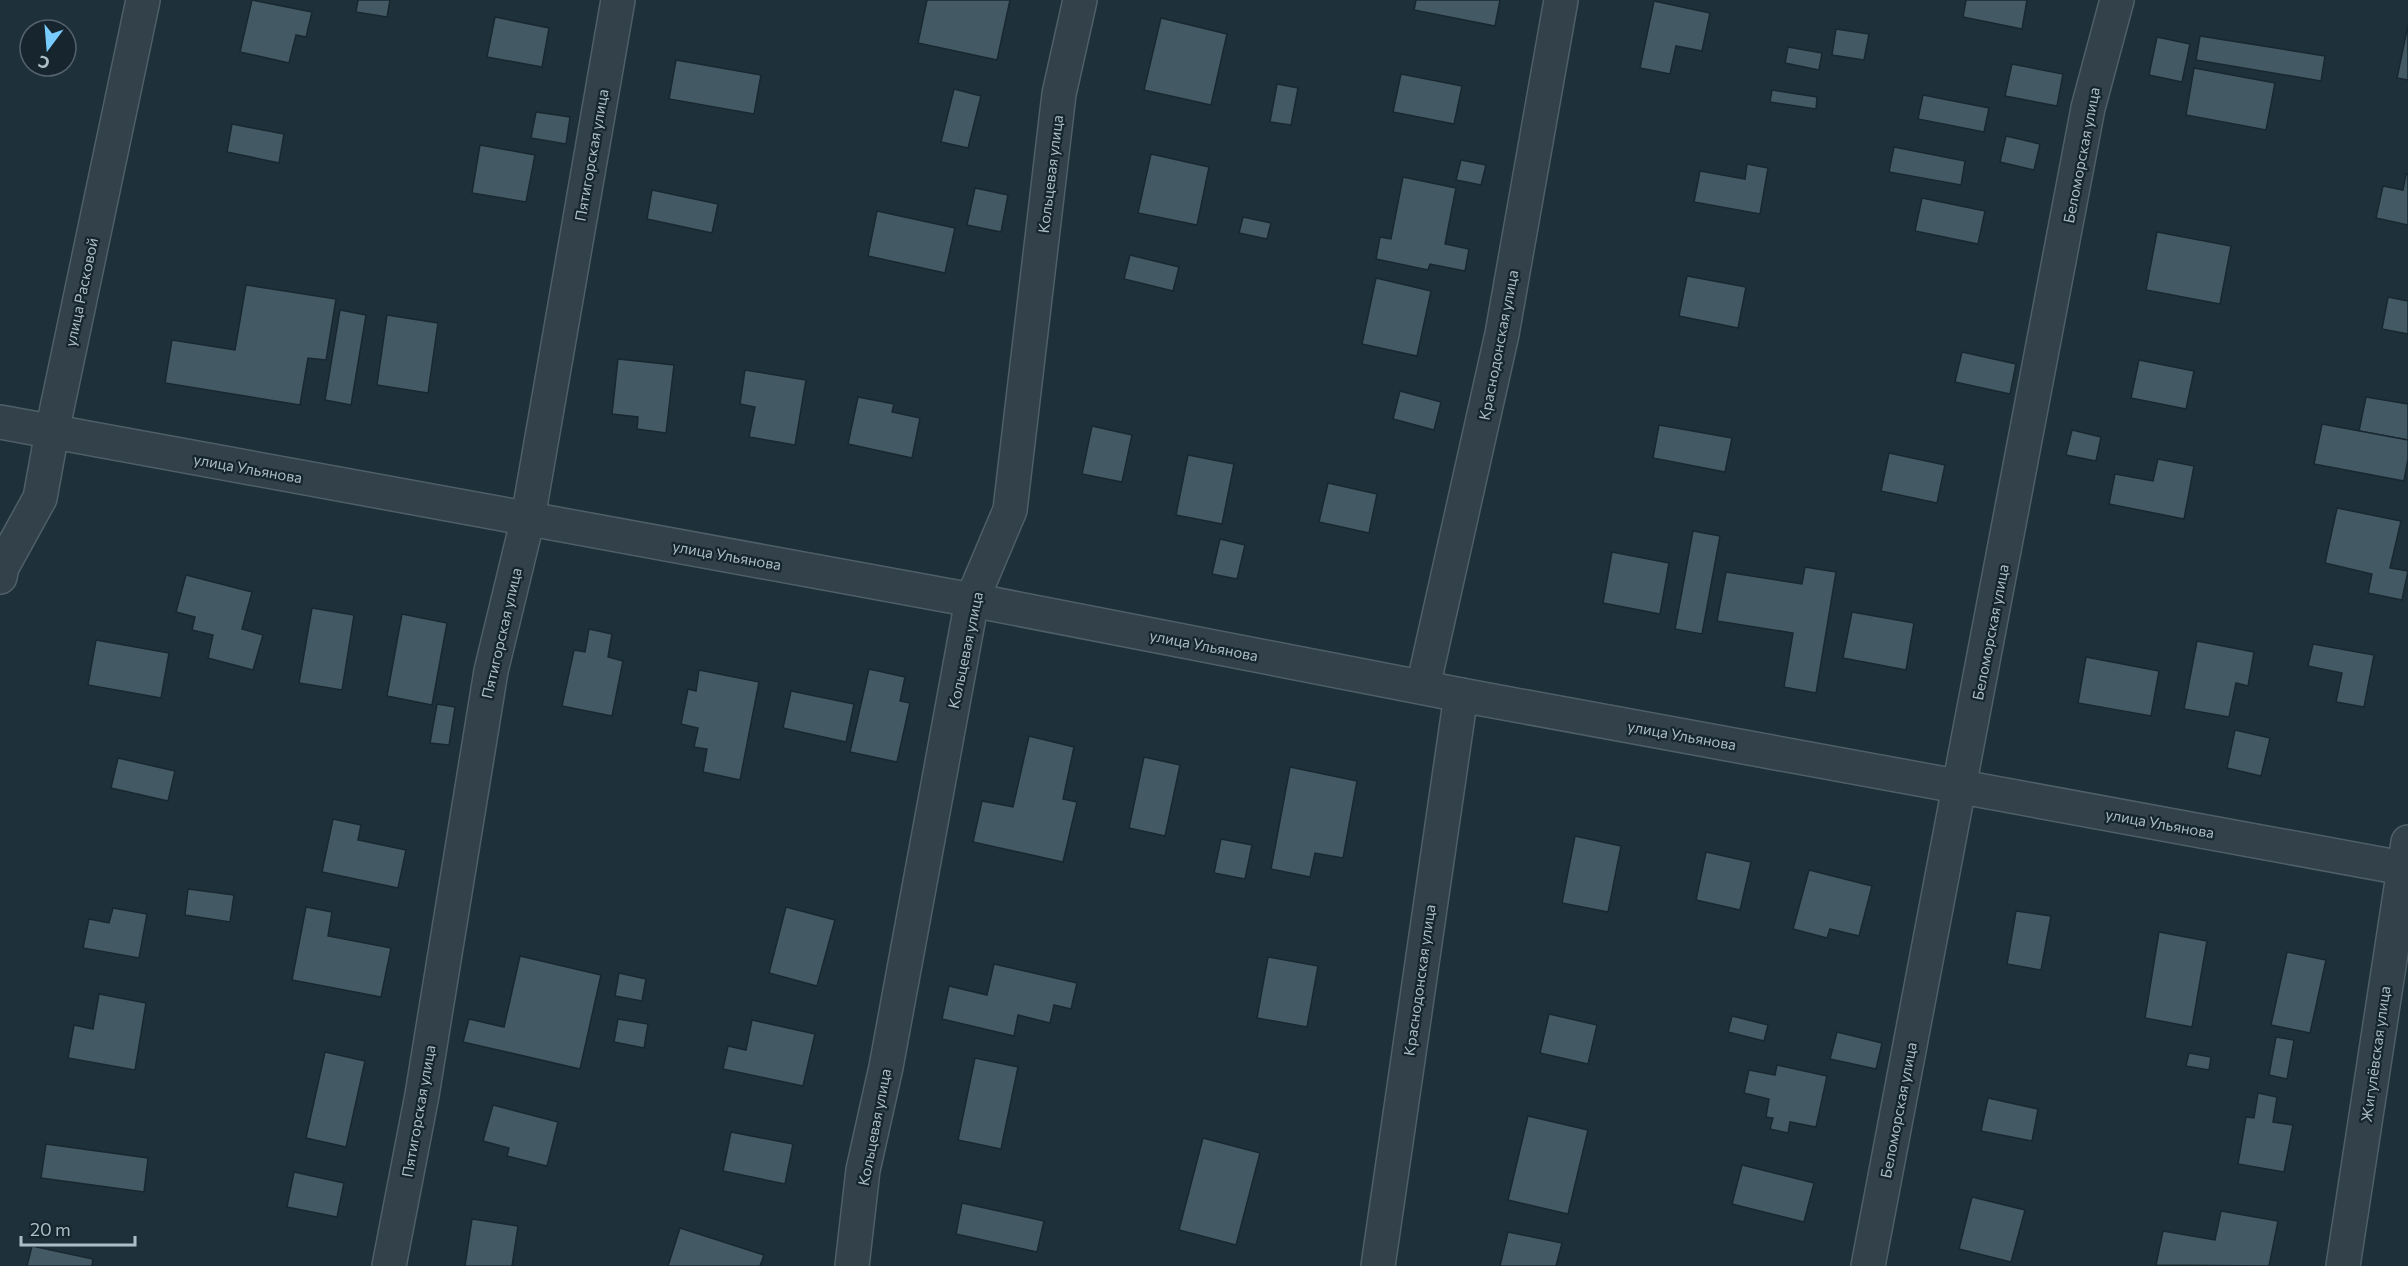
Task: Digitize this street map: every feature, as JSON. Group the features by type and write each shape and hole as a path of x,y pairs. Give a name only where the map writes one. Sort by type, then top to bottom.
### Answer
{"street":[{"name":"улица Расковой","path":"0,577 2,567 40,498 143,0"},
{"name":"Пятигорская улица","path":"389,1266 422,1095 490,671 528,518 618,0"},
{"name":"Кольцевая улица","path":"852,1266 863,1170 886,1067 972,600 1010,510 1059,94 1080,0"},
{"name":"Краснодонская улица","path":"1423,687 1502,334 1561,0"},
{"name":"Беломорская улица","path":"1868,1266 2088,108 2117,0"},
{"name":"улица Ульянова","path":"0,422 972,600 1461,695 1961,786 2406,860"},
{"name":"Краснодонская улица","path":"1378,1266 1461,695"},
{"name":"Жигулёвская улица","path":"2343,1266 2406,860"}],"building":[{"path":"252,0 312,12 306,37 296,35 289,63 240,52"},
{"path":"358,0 390,0 387,17 356,12"},
{"path":"927,0 1010,0 997,60 918,43"},
{"path":"1416,0 1500,0 1495,26 1414,10"},
{"path":"1966,0 2027,0 2022,29 1963,17"},
{"path":"1654,1 1710,13 1702,51 1676,46 1670,74 1640,68"},
{"path":"495,17 549,28 542,67 487,57"},
{"path":"1161,18 1227,34 1211,105 1144,90"},
{"path":"2408,25 2408,80 2397,78"},
{"path":"1836,29 1869,34 1864,60 1832,55"},
{"path":"2200,36 2325,56 2321,81 2196,60"},
{"path":"2157,37 2190,44 2182,82 2149,75"},
{"path":"1788,47 1822,53 1819,70 1785,63"},
{"path":"676,60 761,75 754,114 669,99"},
{"path":"2012,64 2063,74 2057,106 2005,96"},
{"path":"2194,68 2275,83 2266,130 2186,115"},
{"path":"1401,74 1462,86 1454,124 1393,112"},
{"path":"1277,84 1298,88 1291,125 1270,122"},
{"path":"954,89 981,96 968,148 941,142"},
{"path":"1772,90 1817,97 1816,109 1770,102"},
{"path":"1923,95 1989,108 1984,132 1918,119"},
{"path":"536,112 570,117 566,144 531,138"},
{"path":"232,124 284,134 279,163 227,152"},
{"path":"2006,136 2040,144 2034,170 2000,162"},
{"path":"480,145 535,155 526,202 472,193"},
{"path":"1894,147 1965,161 1961,185 1889,172"},
{"path":"1151,154 1209,167 1197,225 1138,213"},
{"path":"1461,160 1486,165 1481,185 1456,180"},
{"path":"1747,164 1768,168 1760,214 1694,202 1700,171 1745,179"},
{"path":"2406,174 2408,175 2408,225 2376,218 2383,186 2403,190"},
{"path":"1403,177 1456,188 1445,244 1469,249 1465,271 1430,264 1428,270 1376,259 1380,237 1391,239"},
{"path":"975,188 1008,195 1001,232 967,225"},
{"path":"652,190 718,204 712,233 647,219"},
{"path":"1922,198 1985,211 1978,244 1915,231"},
{"path":"877,211 955,228 945,273 868,256"},
{"path":"1243,217 1271,223 1267,239 1239,233"},
{"path":"2157,232 2231,246 2220,304 2146,290"},
{"path":"1130,255 1179,267 1173,291 1124,279"},
{"path":"1687,276 1746,287 1738,328 1679,316"},
{"path":"1376,278 1431,291 1417,356 1362,344"},
{"path":"246,285 336,299 326,360 308,358 300,405 165,383 172,340 235,350"},
{"path":"2388,297 2408,301 2408,334 2382,329"},
{"path":"340,310 366,315 351,405 325,400"},
{"path":"387,315 438,323 428,393 377,385"},
{"path":"1962,352 2016,364 2010,394 1955,382"},
{"path":"618,359 674,365 666,433 637,429 638,417 612,414"},
{"path":"2139,360 2194,371 2186,409 2131,398"},
{"path":"745,370 806,380 795,445 749,437 755,407 740,404"},
{"path":"1400,391 1441,402 1434,430 1393,419"},
{"path":"858,397 894,404 892,412 920,418 912,458 848,444"},
{"path":"2366,397 2408,404 2408,440 2359,431"},
{"path":"2322,424 2408,440 2408,459 2404,481 2314,464"},
{"path":"1659,425 1732,438 1725,472 1653,458"},
{"path":"1092,426 1132,435 1122,482 1082,474"},
{"path":"2072,430 2101,437 2096,461 2066,455"},
{"path":"1889,453 1945,465 1937,503 1881,491"},
{"path":"1188,455 1234,464 1222,524 1176,515"},
{"path":"2158,459 2194,466 2184,519 2109,504 2115,474 2153,481"},
{"path":"1328,483 1377,494 1369,533 1319,522"},
{"path":"2337,508 2401,521 2390,568 2408,571 2402,600 2368,593 2372,574 2325,563"},
{"path":"1693,531 1720,536 1702,634 1675,629"},
{"path":"1220,539 1245,545 1237,579 1212,574"},
{"path":"1612,552 1669,563 1660,614 1603,603"},
{"path":"1805,567 1836,572 1816,693 1784,687 1793,633 1717,621 1726,572 1802,584"},
{"path":"186,575 252,592 242,629 263,635 253,670 208,658 213,635 192,630 195,617 176,612"},
{"path":"312,608 354,615 342,690 299,683"},
{"path":"1852,612 1914,623 1906,670 1843,658"},
{"path":"402,614 447,623 432,705 387,696"},
{"path":"589,629 612,634 608,657 623,661 612,716 562,706 574,650 585,652"},
{"path":"96,640 169,653 161,698 88,685"},
{"path":"2197,641 2254,652 2248,686 2236,683 2229,717 2184,709"},
{"path":"2313,644 2374,655 2364,707 2336,702 2342,673 2308,666"},
{"path":"2086,657 2159,671 2151,716 2078,703"},
{"path":"869,669 905,677 900,701 910,703 897,762 850,752"},
{"path":"699,670 759,682 740,780 703,772 707,749 694,747 698,728 681,724 688,689 696,691"},
{"path":"791,691 854,704 846,742 783,728"},
{"path":"437,704 455,707 449,745 430,743"},
{"path":"2235,730 2270,738 2261,776 2227,768"},
{"path":"1029,736 1074,747 1063,799 1077,802 1063,862 973,842 982,801 1013,807"},
{"path":"1144,757 1180,765 1165,836 1129,828"},
{"path":"118,758 175,771 168,801 111,788"},
{"path":"1290,767 1357,781 1343,858 1315,853 1310,877 1271,869"},
{"path":"333,819 361,825 358,840 406,850 398,888 322,872"},
{"path":"1575,836 1621,846 1608,912 1562,903"},
{"path":"1221,839 1252,845 1245,879 1214,873"},
{"path":"1706,852 1751,862 1740,910 1696,900"},
{"path":"1809,870 1872,886 1859,936 1830,929 1827,938 1793,929"},
{"path":"188,889 234,895 230,922 185,915"},
{"path":"306,907 332,912 328,936 391,948 381,997 292,980"},
{"path":"786,907 835,920 817,986 769,973"},
{"path":"113,908 147,914 139,958 83,948 89,919 109,923"},
{"path":"2016,911 2051,916 2041,970 2007,964"},
{"path":"2159,932 2207,941 2192,1027 2145,1018"},
{"path":"2287,952 2326,960 2310,1033 2271,1025"},
{"path":"520,956 601,975 580,1069 463,1042 469,1019 504,1027"},
{"path":"1268,957 1318,966 1307,1027 1257,1018"},
{"path":"994,964 1077,983 1071,1009 1054,1005 1050,1023 1018,1015 1014,1036 942,1019 949,986 987,995"},
{"path":"619,973 646,979 642,1001 615,996"},
{"path":"99,994 146,1003 135,1070 68,1058 74,1025 93,1029"},
{"path":"1549,1014 1597,1025 1588,1064 1540,1053"},
{"path":"1732,1016 1768,1025 1764,1041 1728,1032"},
{"path":"618,1019 648,1024 644,1048 614,1042"},
{"path":"752,1020 815,1034 803,1086 723,1069 728,1046 746,1050"},
{"path":"1837,1032 1882,1043 1876,1069 1830,1059"},
{"path":"2276,1037 2294,1040 2287,1079 2269,1075"},
{"path":"325,1052 365,1061 346,1147 306,1138"},
{"path":"2189,1053 2211,1057 2209,1070 2186,1066"},
{"path":"975,1058 1018,1067 1001,1149 958,1140"},
{"path":"1777,1065 1827,1076 1816,1127 1790,1122 1788,1133 1770,1129 1773,1118 1766,1117 1769,1099 1744,1093 1749,1070 1775,1075"},
{"path":"2258,1093 2277,1097 2273,1122 2293,1125 2284,1172 2238,1164 2246,1117 2254,1118"},
{"path":"1988,1098 2038,1109 2032,1141 1981,1131"},
{"path":"493,1105 558,1122 547,1166 507,1156 509,1148 483,1141"},
{"path":"1528,1116 1588,1130 1568,1214 1508,1200"},
{"path":"731,1132 793,1144 785,1184 723,1171"},
{"path":"1203,1138 1260,1153 1236,1245 1179,1230"},
{"path":"46,1144 148,1158 144,1192 41,1178"},
{"path":"1742,1165 1814,1183 1804,1222 1732,1204"},
{"path":"294,1172 344,1183 337,1217 287,1207"},
{"path":"1972,1197 2025,1210 2011,1262 1959,1249"},
{"path":"962,1203 1044,1221 1037,1252 956,1234"},
{"path":"2221,1211 2278,1221 2269,1266 2156,1265 2163,1231 2215,1240"},
{"path":"472,1219 518,1226 512,1266 465,1266"},
{"path":"680,1228 764,1255 760,1266 668,1266"},
{"path":"1508,1232 1562,1243 1556,1266 1500,1266"},
{"path":"32,1246 93,1259 92,1266 27,1266"}]}
